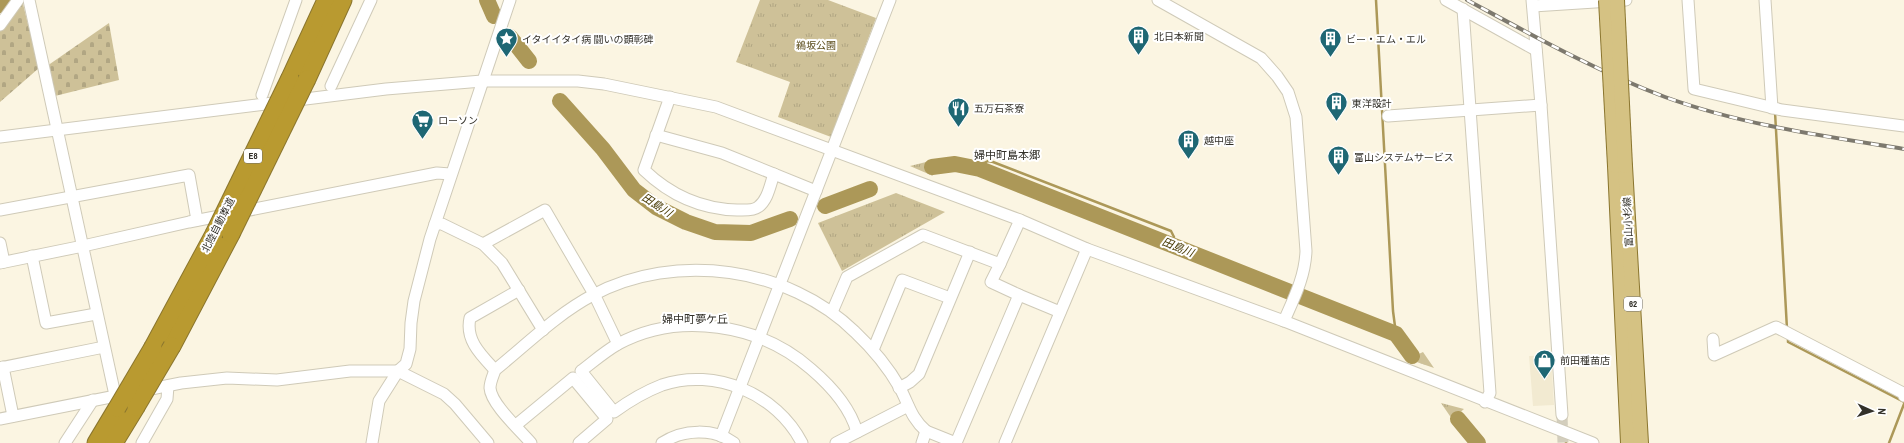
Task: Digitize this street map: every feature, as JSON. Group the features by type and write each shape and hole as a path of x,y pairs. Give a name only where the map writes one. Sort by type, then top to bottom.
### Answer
{"highway":[{"name":"北陸自動車道","path":"114,443 172,346 231,234 299,78 326,0"},
{"name":"北陸自動車道","path":"96,443 116,402 153,347 343,0"}],"main road":[{"name":"富山小杉線","path":"1606,0 1641,443"},
{"name":"富山小杉線","path":"1617,0 1628,443"}],"street":[{"path":"0,24 18,0"},
{"path":"29,0 116,402"},
{"path":"262,95 296,0"},
{"path":"331,86 371,0"},
{"path":"372,443 379,401 398,371 406,364 410,349 414,301 435,224 450,174 510,0"},
{"path":"721,436 741,388 890,0"},
{"path":"1158,0 1261,58 1277,76 1288,92 1296,117 1306,252 1305,267 1284,321"},
{"path":"1446,0 1536,50"},
{"path":"1562,415 1533,3 1626,0"},
{"path":"1688,0 1694,89 1772,108 1904,126"},
{"path":"1765,0 1772,108"},
{"path":"1463,9 1490,393 1485,402"},
{"path":"0,137 378,90 482,80 578,81 604,84 716,107 1020,220 1087,249 1284,321 1485,402 1593,443"},
{"path":"670,97 644,170 657,183 685,199 705,207 723,210 744,210 757,208 765,200 774,174"},
{"path":"1388,116 1541,105"},
{"path":"656,135 722,153 816,191"},
{"path":"0,243 2,262 83,246 197,220 437,173 450,174"},
{"path":"0,210 190,175 197,220"},
{"path":"483,244 545,210 594,294 618,344"},
{"path":"1020,220 991,282 1060,312"},
{"path":"435,224 442,224 483,244 502,263 543,330"},
{"path":"832,312 847,277 924,235 1000,264"},
{"path":"1005,443 1087,249"},
{"path":"900,388 919,374 970,252"},
{"path":"32,256 46,323 96,314"},
{"path":"531,443 494,401 490,390 490,382 495,370 566,311 594,294 622,282 669,271 726,271 768,281 809,299 832,312 873,350 900,388 916,422 926,431 957,443 1019,294"},
{"path":"873,350 902,280 950,298"},
{"path":"495,370 475,348 468,327 470,318 519,290"},
{"path":"802,443 795,429 778,410 760,397 741,388 707,380 683,381 663,385 644,392 632,398 614,412 581,371 618,344 641,335 666,328 709,326 734,329 760,337 800,359 819,375 846,408 858,432"},
{"path":"1713,339 1714,355 1776,327 1903,393 1904,396"},
{"path":"13,416 1,368 104,346"},
{"path":"0,419 93,400 116,402 168,386 226,378 277,380 350,371 398,371 444,394 455,404 488,443"},
{"path":"516,425 573,378 607,419 579,443"},
{"path":"142,443 167,399 168,386"},
{"path":"65,443 93,400"},
{"path":"836,443 908,406"},
{"path":"922,443 926,431"},
{"path":"662,443 685,433 706,432 721,436 734,443"}],"shaded area":[{"name":"前田種苗店","path":"1551,355 1554,405 1533,406 1529,356"}],"green space":[{"path":"22,0 39,68 0,102 0,27"},
{"name":"鵜坂公園","path":"760,0 828,0 876,18 831,137 778,117 790,82 736,62"},
{"path":"109,23 119,80 55,96 47,66"},
{"path":"926,162 933,176 910,166"},
{"path":"896,193 945,212 842,271 818,223"},
{"path":"1423,352 1434,368 1408,359"},
{"path":"1441,403 1464,409 1452,419"}],"waterway":[{"name":"田島川","path":"0,5 4,0"},
{"name":"田島川","path":"487,0 494,16"},
{"path":"1376,0 1393,311 1396,334"},
{"name":"田島川","path":"510,37 529,61"},
{"name":"田島川","path":"560,101 603,149 634,190 656,207 686,222 715,232 751,233 790,219"},
{"path":"1775,112 1787,329"},
{"path":"980,169 984,163 988,161 993,162 1171,231 1174,237 1172,245"},
{"name":"田島川","path":"932,167 955,164 980,169 1396,334 1412,356"},
{"name":"田島川","path":"825,206 870,189"},
{"path":"1788,338 1788,342 1904,402"},
{"path":"1889,443 1904,404"},
{"path":"1565,418 1565,429"},
{"name":"田島川","path":"1458,419 1478,443"},
{"path":"1566,436 1566,443"}],"tunnel":[{"path":"1562,415 1563,443"}],"railway":[{"path":"1467,0 1614,76 1639,87 1694,107 1783,129 1904,149"}],"place":[{"name":"北日本新聞","path":"1139,56"},
{"name":"イタイイタイ病 闘いの顕彰碑","path":"506,58"},
{"name":"ビー・エム・エル","path":"1331,58"},
{"name":"東洋設計","path":"1337,122"},
{"name":"五万石茶寮","path":"958,128"},
{"name":"ローソン","path":"422,140"},
{"name":"越中座","path":"1188,160"},
{"name":"富山システムサービス","path":"1338,176"},
{"name":"前田種苗店","path":"1544,380"}],"district":[{"name":"婦中町島本郷","path":"1007,155"},
{"name":"婦中町夢ケ丘","path":"695,319"}]}
